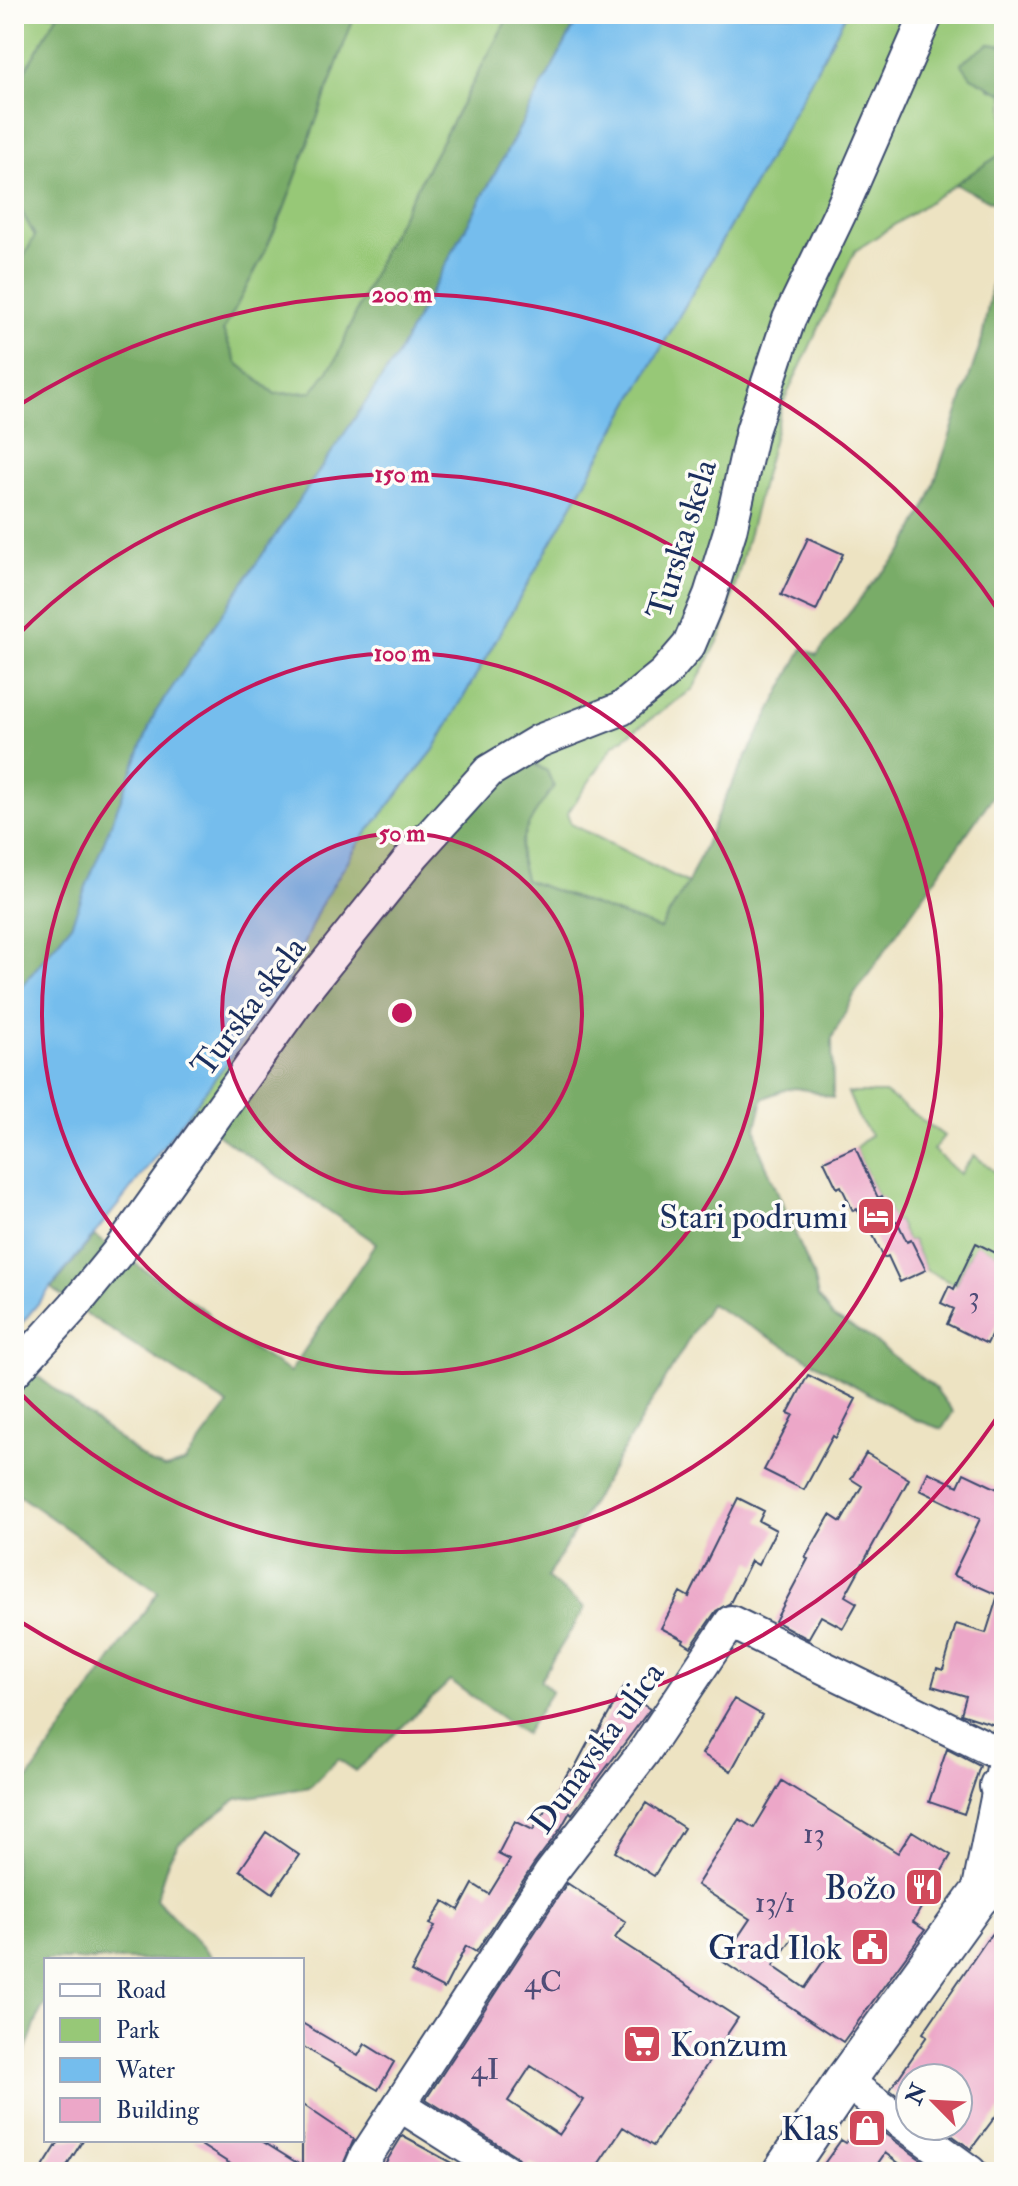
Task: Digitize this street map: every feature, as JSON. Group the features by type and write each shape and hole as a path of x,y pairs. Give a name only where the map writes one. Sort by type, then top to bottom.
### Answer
{"main road":[{"path":"783,2172 845,2081 991,1885"}],"street":[{"name":"Turska skela","path":"14,1372 118,1252 309,985 414,854 489,771 539,741 621,709 664,674 689,645 710,595 730,531 752,431 789,319 845,202 927,14"},
{"name":"Dunavska ulica","path":"359,2172 366,2156 550,1874 644,1752 731,1622 1003,1775"},
{"path":"991,1885 1003,1775"},
{"path":"845,2081 970,2172"},
{"path":"400,2105 506,2172"}],"green space":[{"path":"14,14 58,14 14,90"},
{"path":"58,14 355,14 284,209 223,331 236,362 275,394 312,392 335,361 385,247 510,14 581,14 395,359 155,713 71,925 14,996 14,275 35,236 14,198 14,90"},
{"path":"355,14 510,14 385,247 335,361 313,392 275,394 236,362 223,331 284,209"},
{"path":"846,14 1004,14 1004,46 989,44 989,88 1004,94 1004,152 855,251 783,403 723,632 693,689 614,745 567,814 571,824 688,883 660,929 525,880 520,855 523,837 531,819 553,787 214,1132 187,1114 286,985 319,908 360,841 433,751 780,138"},
{"path":"989,44 1004,46 1004,94 971,77 961,63"},
{"path":"1004,152 1004,208 955,184"},
{"path":"14,198 35,236 14,275"},
{"path":"1004,234 1004,780 854,995 832,1038 833,1098 798,1088 783,1090 763,1099 756,1128 760,1151 813,1275 818,1297 833,1317 866,1335 935,1388 953,1412 942,1429 914,1419 710,1304 547,1578 585,1608 540,1680 552,1691 525,1734 450,1681 356,1771 338,1759 310,1787 237,1799 179,1843 168,1861 156,1899 213,1958 44,1958 44,2007 14,2082 14,1782 29,1778 158,1592 14,1492 14,1358 150,1463 165,1468 184,1463 228,1405 74,1306 52,1288 94,1236 207,1312 218,1327 290,1372 376,1243 214,1132 470,804 525,759 547,771 554,787 523,837 520,855 525,880 660,929 688,883 728,792 803,648 817,655 871,585 904,550 929,499 982,339"},
{"path":"848,1093 885,1093 944,1136 933,1150 960,1174 974,1155 1004,1179 1004,1257 976,1244 955,1285 926,1270 912,1240 907,1241 882,1197 878,1198 855,1148 871,1135 859,1119"}],"water":[{"path":"581,14 846,14 780,138 433,751 360,841 319,908 286,985 123,1199 14,1333 14,996 71,925 155,713 395,359"}],"building":[{"path":"808,538 843,554 816,611 781,595"},
{"name":"Stari podrumi","path":"855,1147 878,1198 882,1196 894,1222 897,1221 907,1242 911,1240 926,1270 900,1282 888,1256 884,1258 857,1209 853,1211 841,1186 837,1188 824,1161"},
{"path":"976,1243 1004,1257 1004,1309 987,1344 947,1324 954,1309 941,1303 949,1286 954,1289"},
{"path":"808,1375 856,1399 804,1490 764,1470 793,1415 788,1413"},
{"path":"866,1453 909,1479 845,1596 857,1603 843,1628 821,1616 808,1639 775,1621 830,1515 841,1522 862,1486 851,1479"},
{"path":"928,1472 958,1486 964,1473 1004,1492 1004,1706 998,1726 961,1714 966,1696 932,1686 937,1668 943,1670 956,1624 986,1633 998,1595 953,1575 980,1519 920,1490"},
{"path":"738,1498 764,1511 759,1521 776,1530 758,1565 751,1561 730,1603 716,1611 691,1647 661,1628 680,1592 689,1597"},
{"path":"625,1685 644,1696 640,1703 650,1709 572,1814 570,1812 476,1952 466,1946 444,1989 411,1972 435,1926 430,1924 444,1901 459,1910 473,1884 489,1894 510,1860 498,1854 515,1821 533,1830 570,1769 573,1771 594,1731 598,1733"},
{"path":"734,1699 762,1715 731,1771 702,1754"},
{"path":"947,1749 980,1766 964,1814 929,1802"},
{"path":"782,1781 898,1853 912,1831 951,1855 913,1922 925,1930 843,2042 722,1961 750,1919 697,1885 739,1819 754,1828","holes":["796,1933 828,1954 805,1988 773,1966"]},
{"path":"646,1803 684,1828 654,1876 615,1852"},
{"path":"266,1832 299,1855 273,1893 240,1870"},
{"path":"567,1883 626,1922 615,1938 738,2018 653,2146 623,2127 593,2172 545,2172 531,2163 525,2172 516,2156 426,2099","holes":["531,2066 583,2100 559,2135 508,2101"]},
{"path":"1004,1921 1004,2105 971,2149 961,2142 974,2142 974,2062 909,2062 927,2036 923,2033 986,1941"},
{"path":"304,2024 358,2056 365,2044 394,2062 378,2090 304,2047"},
{"path":"304,2105 354,2139 340,2172 243,2172 196,2142 263,2142 302,2166"},
{"path":"863,2118 938,2172 911,2172 885,2153 872,2172 818,2172 841,2140 846,2143"},
{"path":"402,2136 468,2172 380,2172"},
{"path":"59,2142 82,2142 63,2172 40,2172"}],"place":[{"name":"Stari podrumi","path":"876,1216"},
{"name":"Božo","path":"924,1887"},
{"name":"Grad Ilok","path":"870,1947"},
{"name":"Konzum","path":"642,2044"},
{"name":"Klas","path":"867,2128"}]}
